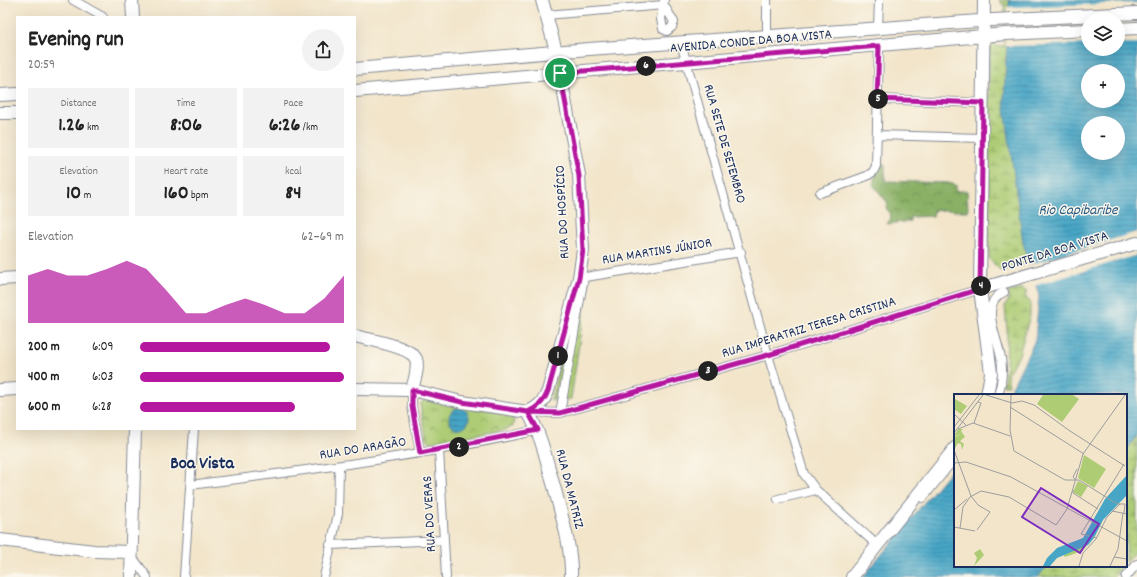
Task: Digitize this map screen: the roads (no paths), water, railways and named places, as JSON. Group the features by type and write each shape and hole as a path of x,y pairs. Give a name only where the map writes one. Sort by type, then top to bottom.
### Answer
{"main road":[{"path":"132,0 133,16"},
{"name":"RUA DO HOSPÍCIO","path":"528,412 538,407 545,400 582,278 583,250 579,176 556,51 542,0"},
{"path":"984,0 980,289 991,372 987,394"},
{"name":"AVENIDA CONDE DA BOA VISTA","path":"356,69 556,51 1005,19 1137,13"},
{"path":"1125,29 1137,28"},
{"name":"AVENIDA CONDE DA BOA VISTA","path":"356,91 1006,34 1081,30"},
{"path":"0,94 16,94"},
{"path":"0,113 16,113"},
{"name":"PONTE DA BOA VISTA","path":"980,289 1003,288 1137,243"},
{"path":"0,279 16,278"},
{"path":"356,336 410,352 416,360 417,366 412,390"},
{"path":"0,390 16,389"},
{"path":"356,389 412,390 462,402 528,412"},
{"name":"RUA DA MATRIZ","path":"528,412 538,430 564,522 571,567 571,577"},
{"path":"131,577 136,430"},
{"path":"852,577 954,449"},
{"path":"0,540 131,557"}],"street":[{"path":"73,0 102,16"},
{"path":"767,0 767,37"},
{"path":"878,29 879,0"},
{"path":"546,15 664,2"},
{"name":"RUA SETE DE SETEMBRO","path":"681,43 768,355 804,474 816,490"},
{"path":"820,193 867,176 873,172 876,166 879,46"},
{"path":"877,99 983,103"},
{"path":"876,135 982,138"},
{"name":"RUA MARTINS JÚNIOR","path":"582,278 740,252"},
{"name":"RUA DO HOSPÍCIO","path":"560,413 582,278"},
{"path":"998,394 1002,371 1001,356 990,315 992,304 1003,288"},
{"name":"RUA IMPERATRIZ TERESA CRISTINA","path":"528,412 560,413 768,355 980,289"},
{"path":"412,390 412,406 420,453"},
{"path":"184,577 194,430"},
{"name":"RUA DO ARAGÃO","path":"191,484 338,467 439,450 538,430"},
{"name":"RUA DO VERAS","path":"439,450 446,577"},
{"path":"858,577 954,459"},
{"path":"324,577 339,501 338,467"},
{"path":"778,499 816,490 877,545"},
{"path":"330,545 444,540"},
{"path":"131,557 147,577"},
{"path":"1126,577 1137,564"}],"water":[{"name":"Rio Capibaribe","path":"1009,0 1137,0 1137,435 1127,450 1127,394 1008,394 1035,340 1039,296 1023,243 1004,101"},
{"path":"459,408 466,411 469,418 466,425 459,428 452,425 449,418 452,411"},
{"path":"954,466 954,567 1046,567 1038,577 863,577"}],"district":[{"name":"Boa Vista","path":"202,464"}]}
